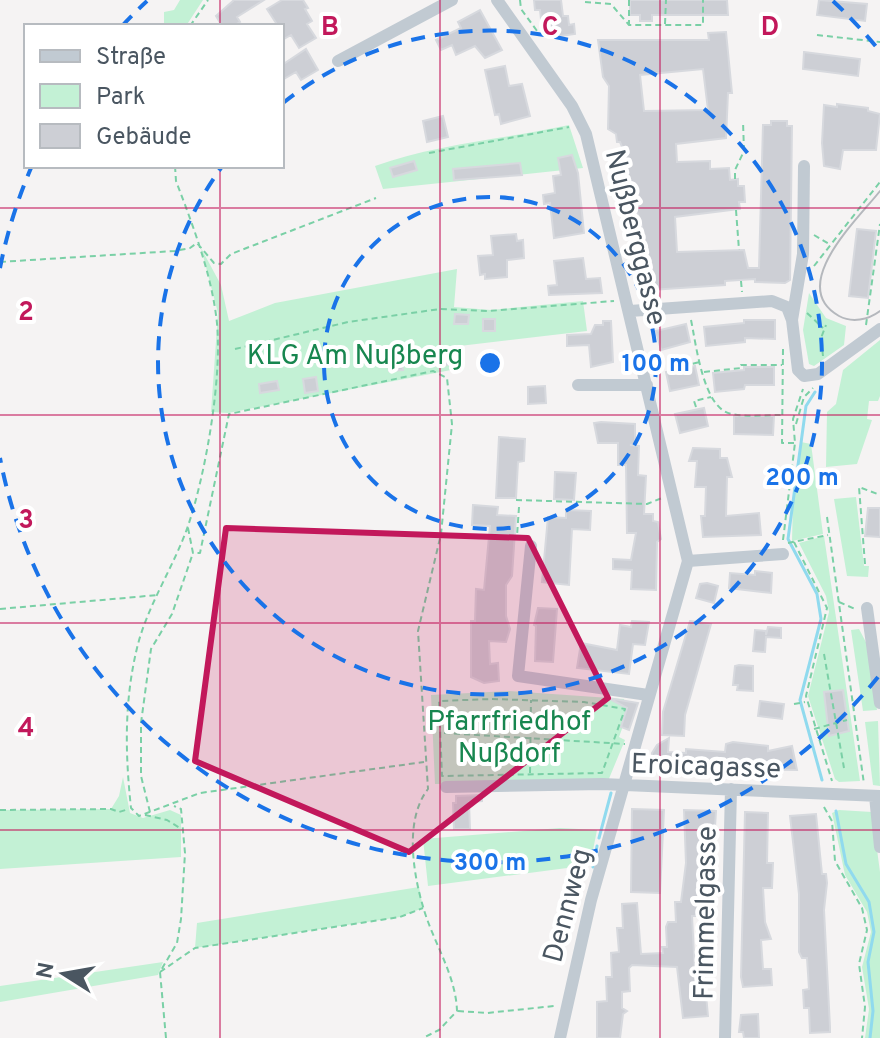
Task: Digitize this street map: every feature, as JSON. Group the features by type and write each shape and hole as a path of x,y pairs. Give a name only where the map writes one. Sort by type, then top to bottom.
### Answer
{"street":[{"path":"338,61 452,0"},
{"name":"Nußberggasse","path":"497,0 581,120 592,152 688,561 622,786"},
{"path":"804,166 802,266 792,320 796,365 800,374 808,377 825,369 880,329"},
{"path":"628,305 772,301 787,307 792,320"},
{"path":"578,385 647,385"},
{"path":"531,546 518,676 648,695"},
{"path":"688,561 784,547"},
{"path":"867,608 880,703"},
{"name":"Eroicagasse","path":"444,782 836,794"},
{"name":"Dennweg","path":"560,1038 565,1007 622,786"},
{"name":"Frimmelgasse","path":"725,1038 731,789"},
{"path":"836,794 873,795 880,847"}],"path":[{"path":"191,24 208,0"},
{"path":"520,0 521,9 540,35"},
{"path":"629,0 629,25"},
{"path":"665,25 666,0"},
{"path":"585,2 611,4 629,25 703,25 703,0"},
{"path":"817,35 880,42"},
{"path":"735,179 735,170 744,151 743,121"},
{"path":"429,153 569,127"},
{"path":"175,168 176,181 217,316 213,408 198,494 188,528 138,644 126,713 131,808 139,816 173,806 186,796 200,793 424,762"},
{"path":"802,266 812,269 880,182"},
{"path":"197,243 214,263 221,264 231,254 376,198"},
{"path":"736,210 739,250"},
{"path":"865,322 880,224"},
{"path":"804,229 830,244"},
{"path":"0,262 175,251 197,243"},
{"path":"873,281 880,282"},
{"path":"235,349 348,322 440,309 489,311 628,305"},
{"path":"803,310 825,328 821,347 825,369"},
{"path":"689,315 711,397 730,414 782,415"},
{"path":"783,339 782,443 795,443"},
{"path":"683,366 700,362"},
{"path":"703,372 741,368 741,365 783,365"},
{"path":"193,553 200,553 204,543 229,414 433,371 447,378 452,424 441,534 418,631 428,789 419,801 413,842 423,908 454,989 457,1011"},
{"path":"784,547 796,406 808,377"},
{"path":"696,407 694,401 711,397"},
{"path":"782,425 795,426"},
{"path":"865,564 859,487 880,495"},
{"path":"516,500 647,504 663,498"},
{"path":"519,507 517,536 524,536 524,545 531,546"},
{"path":"827,517 838,601 873,795"},
{"path":"151,813 141,776 141,723 151,649 172,614 193,553 188,528"},
{"path":"784,547 793,542 828,535"},
{"path":"793,542 827,608 805,702 836,794"},
{"path":"0,609 158,595"},
{"path":"838,601 852,609 867,608"},
{"path":"824,654 833,723 844,768"},
{"path":"530,773 531,699"},
{"path":"444,782 439,701 531,699 584,702 625,709 602,773"},
{"path":"794,704 805,702"},
{"path":"814,729 847,720"},
{"path":"441,733 615,741 633,746"},
{"path":"821,793 832,821 835,861 862,908 867,930 859,964 865,1007 862,1038"},
{"path":"166,1038 160,972 177,943 181,919 184,831 181,809 173,806"},
{"path":"0,810 111,809 119,812 131,808"},
{"path":"144,814 167,820 184,831"},
{"path":"160,972 195,948 400,917 423,908"},
{"path":"457,1011 487,1013 537,1006 565,1007"},
{"path":"423,1038 439,1030 457,1011"}],"highlighted area":[{"path":"226,528 528,538 608,698 409,852 195,761"}],"green space":[{"path":"180,0 203,0 187,24 164,24 164,12 174,10"},
{"path":"569,125 583,168 383,189 375,166 446,147"},
{"name":"KLG Am Nußberg","path":"201,248 221,285 229,321 275,303 457,269 454,307 491,310 583,301 587,331 451,347 451,370 228,413 211,412 218,313"},
{"path":"809,293 826,318 846,326 844,345 814,366 809,364 803,330"},
{"path":"880,340 880,396 878,401 869,401 867,419 872,420 857,464 826,467 827,412 836,404 843,370"},
{"path":"801,442 811,444 823,534 792,541 793,501"},
{"path":"856,497 864,566 869,566 868,577 847,576 834,499"},
{"path":"824,536 860,781 839,782 835,779 808,696 829,612 826,596 799,543"},
{"path":"859,629 868,646 877,710 863,711 851,630"},
{"name":"Pfarrfriedhof Nußdorf","path":"509,691 624,699 627,715 619,737 625,740 608,781 435,784 431,695"},
{"path":"878,721 880,786 873,785 865,722"},
{"path":"123,777 130,813 143,818 170,810 181,815 181,857 0,869 0,810 111,809 119,796"},
{"path":"839,810 872,812 880,872 880,1038 865,1038 869,1009 862,967 871,932 867,912 845,875 832,813"},
{"path":"560,828 597,830 590,865 428,886 423,839"},
{"path":"419,887 423,908 400,917 195,948 197,923"},
{"path":"163,962 158,975 0,1002 0,986"}],"building":[{"path":"234,0 264,0 237,17 240,22 236,24 221,24 216,16"},
{"path":"282,0 303,0 312,21 307,24 316,38 299,48 291,35 284,39 284,24 277,24 267,9"},
{"path":"534,0 561,0 563,16 568,16 569,25 574,24 575,34 554,37 546,18 541,19 540,10 535,10"},
{"path":"630,0 727,0 728,15 652,15 652,21 640,21 640,15 630,15"},
{"path":"819,0 867,4 865,21 817,15"},
{"path":"480,10 502,50 485,58 475,46 456,55 452,45 441,50 436,40 461,28 458,22"},
{"path":"726,32 732,93 728,93 726,138 676,144 677,162 710,161 710,169 729,168 730,180 738,179 738,186 744,186 745,202 739,202 740,209 675,217 677,252 744,250 748,268 759,268 763,125 771,125 771,121 787,121 787,126 792,126 790,280 785,283 755,282 755,279 725,281 725,285 651,290 642,270 642,226 637,212 633,212 633,204 625,199 626,156 620,142 617,142 616,134 608,129 609,86 603,77 598,40 709,40 708,33","holes":["703,69 708,110 644,111 640,75"]},
{"path":"306,49 318,70 301,80 296,72 284,79 284,64"},
{"path":"804,52 860,59 858,76 803,69"},
{"path":"505,66 509,86 522,84 530,116 501,124 499,114 495,115 485,70"},
{"path":"837,104 868,108 868,111 880,114 876,150 843,150 840,169 824,166 822,143 824,105 837,107"},
{"path":"443,116 448,137 427,142 423,121"},
{"path":"572,155 578,173 584,233 554,238 550,203 544,204 543,195 555,193 553,176 561,175 558,158"},
{"path":"414,161 417,170 393,177 390,168"},
{"path":"520,163 522,175 454,180 453,169"},
{"path":"857,229 876,231 868,298 849,296"},
{"path":"516,234 517,241 523,240 524,258 507,260 507,277 485,279 485,274 480,275 478,256 493,255 491,236"},
{"path":"583,258 586,279 600,278 602,293 549,295 548,286 557,285 554,261"},
{"path":"455,314 469,315 468,324 454,324"},
{"path":"483,319 495,319 495,331 483,331"},
{"path":"744,320 775,320 775,339 745,338 745,342 706,346 704,327 744,323"},
{"path":"603,321 611,321 613,362 591,367 589,345 567,346 567,335 591,334 595,325 603,325"},
{"path":"686,324 690,342 661,350 656,331"},
{"path":"445,352 447,365 433,366 432,354"},
{"path":"402,361 403,370 389,371 388,363"},
{"path":"695,366 699,385 670,391 666,372"},
{"path":"744,367 774,367 774,385 745,385 744,389 715,392 713,373 744,370"},
{"path":"316,377 318,391 305,393 303,379"},
{"path":"277,381 279,390 260,393 259,384"},
{"path":"545,386 546,403 528,404 528,387"},
{"path":"704,408 708,426 680,433 675,414"},
{"path":"734,416 774,416 773,435 734,434"},
{"path":"594,423 635,424 635,444 630,445 639,446 638,475 646,476 644,514 653,514 661,539 657,542 656,590 631,589 632,570 613,569 613,559 631,560 636,533 627,533 626,465 618,465 618,443 598,443"},
{"path":"499,437 525,439 524,461 518,462 516,498 496,498"},
{"path":"693,448 720,449 720,458 727,458 732,477 727,477 726,516 759,513 761,535 703,537 701,516 705,516 706,487 695,487 697,461 689,461"},
{"path":"555,472 576,473 574,500 554,499"},
{"path":"473,505 498,507 497,515 516,516 512,576 506,585 506,616 510,629 506,642 489,641 490,664 498,663 499,681 484,683 471,677 471,621 475,621 476,589 484,590 490,526 472,525"},
{"path":"868,508 880,508 880,537 865,536"},
{"path":"566,510 591,511 590,530 572,529 569,585 542,582 548,517 566,518"},
{"path":"755,571 772,573 771,593 729,588 730,573 755,575"},
{"path":"700,584 718,586 714,603 696,598"},
{"path":"538,608 557,609 553,662 535,661 534,625"},
{"path":"632,621 649,622 645,645 633,644 629,674 577,668 581,643 617,650 620,625 631,627"},
{"path":"690,621 711,624 685,715 684,736 662,735 663,712"},
{"path":"768,627 781,628 781,638 766,637 765,652 753,651 755,630 766,631 766,635"},
{"path":"735,666 753,666 753,691 737,690 738,685 733,685"},
{"path":"843,690 849,731 829,736 824,692"},
{"path":"608,698 638,703 629,730 621,727 627,708"},
{"path":"760,701 784,704 782,719 758,716"},
{"path":"669,738 668,752 686,753 686,749 725,752 726,744 733,742 768,746 768,751 792,746 797,770 660,768 652,761 652,753 657,745"},
{"path":"482,795 482,801 469,802 470,829 454,829 453,803 456,803 456,796"},
{"path":"632,809 664,810 660,893 631,892"},
{"path":"684,810 716,811 711,891 699,891 699,916 692,916 695,974 704,973 708,1016 683,1018 677,967 632,965 629,968 630,991 622,992 622,1008 627,1011 623,1014 620,1038 597,1038 597,1002 607,1001 606,977 612,977 611,953 619,952 617,928 623,928 622,904 637,903 641,954 663,953 662,947 667,947 666,927 668,922 676,922 675,902 681,902 686,863"},
{"path":"745,812 768,813 767,863 773,863 772,888 763,888 765,922 771,939 761,940 763,969 771,969 772,985 743,987 741,977"},
{"path":"816,814 822,874 826,874 827,883 824,910 830,1032 810,1033 809,1008 804,1008 803,990 809,989 807,958 802,958 799,952 799,894 790,816"},
{"path":"758,1014 759,1038 744,1038 743,1032 739,1032 741,1015"}],"waterway":[{"path":"815,392 806,406 788,539 817,594 821,619 800,700 822,780"},
{"path":"599,838 611,793"},
{"path":"836,811 846,864 869,902 874,932 868,962 873,1011 870,1038"},
{"path":"593,867 597,846"}],"tram line":[{"path":"880,191 831,253 820,288 825,303 844,318 860,320 880,311"}]}
